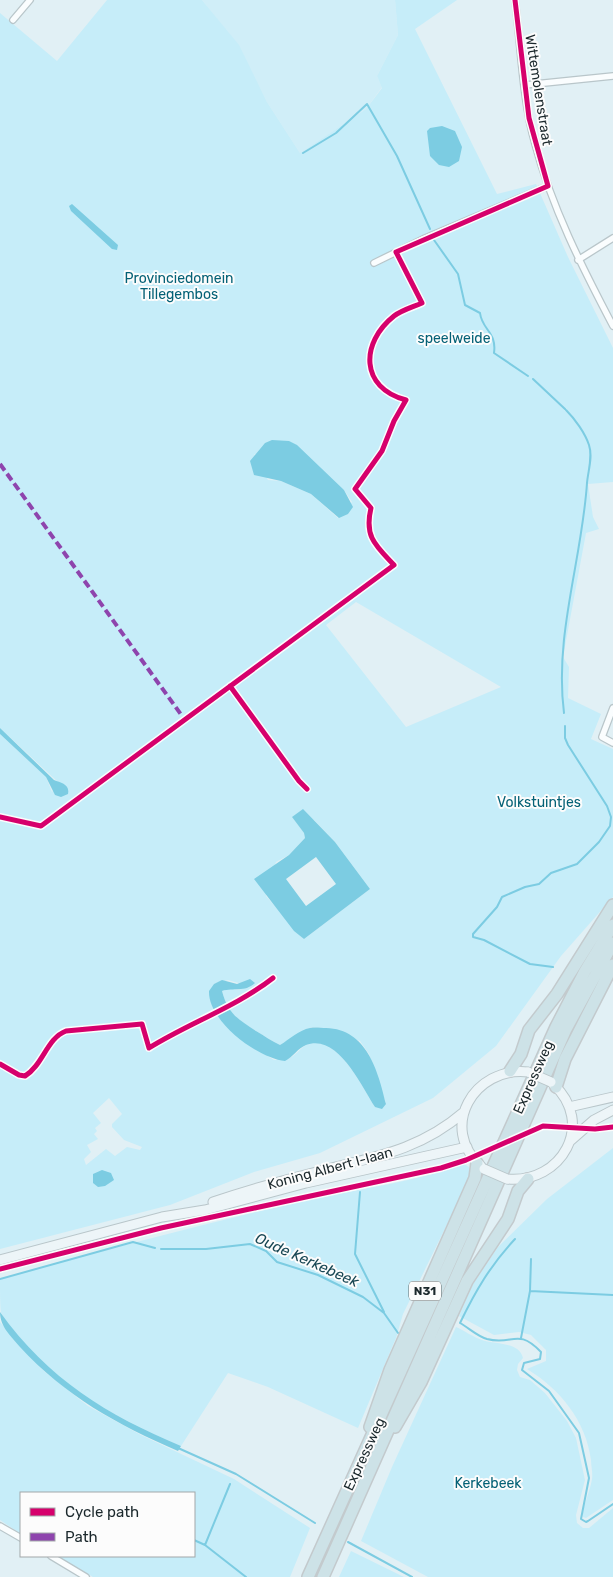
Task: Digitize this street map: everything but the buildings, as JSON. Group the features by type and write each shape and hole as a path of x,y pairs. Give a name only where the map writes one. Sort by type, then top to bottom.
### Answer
{"highway":[{"path":"510,1071 521,1054 529,1030 557,994 613,905"},
{"name":"Expressweg","path":"308,1577 560,1018 585,971 613,925"},
{"name":"Expressweg","path":"323,1577 566,1029 613,943"},
{"path":"553,1084 613,965"},
{"name":"N31","path":"361,1460 390,1370 481,1166"},
{"name":"N31","path":"379,1452 405,1412 421,1382 467,1281 508,1219 518,1191 528,1179"}],"main road":[{"name":"Koning Albert I-laan","path":"481,1166 467,1147 464,1136 464,1112 473,1093 480,1085 489,1078 510,1071 528,1072 553,1084"},
{"path":"481,1166 507,1179 528,1179 550,1170 559,1162 570,1141 572,1124 569,1107 553,1084"},
{"path":"569,1107 613,1097"},
{"path":"570,1141 594,1120 613,1110"},
{"name":"Koning Albert I-laan","path":"190,1211 246,1190 386,1155 419,1143 438,1133 464,1112"},
{"name":"Koning Albert I-laan","path":"0,1260 190,1211 467,1147"}],"street":[{"path":"13,20 30,0"},
{"name":"Wittemolenstraat","path":"515,0 525,85 535,144 548,186 578,260 610,317 613,326"},
{"path":"525,85 613,76"},
{"path":"374,263 468,219 548,186"},
{"path":"578,260 613,238"},
{"path":"613,708 602,738 613,743"},
{"path":"0,1526 20,1537"},
{"path":"53,1557 86,1577"}],"shaded area":[{"path":"202,0 395,0 398,35 377,76 382,87 366,109 300,153 267,102 238,45"}],"green space":[{"name":"Provinciedomein Tillegembos","path":"107,0 202,0 239,45 267,102 300,153 366,109 382,88 377,76 398,35 395,0 457,0 415,29 497,194 536,184 568,257 613,348 613,482 588,484 593,517 599,529 586,533 563,657 569,667 568,698 601,714 591,739 613,749 613,897 561,956 496,1046 433,1098 320,1153 254,1172 170,1205 0,1249 0,734 46,777 52,792 59,783 0,728 0,13 57,61","holes":["254,454 344,490 352,502 338,518 311,494 281,481 268,480","356,602 501,687 406,727 326,625","292,817 314,820 335,842 370,889 304,939 266,896 276,862 289,855 305,838 304,833","250,979 239,990 231,988 222,991 224,999 230,1011 238,1019 280,1045 312,1027 322,1028 360,1041 369,1054 386,1104 375,1107 349,1066 332,1048 312,1043 303,1047 291,1057 274,1060 237,1036 214,984 228,980 242,984","109,1098 122,1114 112,1124 112,1127 124,1140 142,1147 140,1150 127,1147 115,1156 106,1149 86,1165 84,1159 91,1152 87,1145 98,1139 94,1134 97,1131 95,1128 101,1123 93,1113"]},
{"path":"613,1148 613,1500 586,1518 583,1517 583,1513 592,1474 591,1460 584,1432 570,1407 550,1386 527,1369 546,1361 546,1350 531,1335 519,1332 494,1335 459,1316 473,1284 498,1247 547,1199"},
{"path":"464,1164 469,1167 469,1180 403,1314 396,1338 358,1428 268,1387 228,1373 181,1446 97,1404 59,1377 25,1344 1,1313 0,1279 195,1227 312,1199 427,1176"},
{"path":"0,1322 45,1372 88,1406 141,1435 234,1479 310,1528 290,1577 93,1577 59,1557 195,1557 195,1492 20,1492 20,1533 0,1520"},
{"name":"Kerkebeek","path":"456,1327 487,1342 506,1344 517,1349 523,1358 518,1364 517,1370 520,1377 530,1380 545,1393 567,1421 576,1438 585,1480 576,1515 577,1523 583,1528 589,1528 613,1508 613,1577 428,1577 361,1541 392,1467"},
{"path":"351,1551 404,1577 339,1577"}],"water":[{"path":"442,126 455,131 462,147 459,161 449,167 439,165 430,156 427,131 430,128"},
{"path":"72,204 118,245 117,250 112,249 71,211 69,206"},
{"path":"272,440 289,441 297,445 344,490 353,507 348,514 339,518 311,494 281,481 254,475 250,461 265,443"},
{"path":"0,728 54,780 66,786 68,794 61,797 55,795 46,777 0,734"},
{"path":"303,809 335,842 370,889 304,939 294,931 254,879 289,855 305,838 304,833 292,817","holes":["316,857 336,884 306,906 286,879"]},
{"path":"250,979 255,983 247,988 222,991 227,1005 234,1015 280,1045 298,1033 312,1028 340,1030 352,1036 368,1054 379,1078 386,1104 382,1109 375,1107 347,1064 328,1047 318,1043 306,1045 285,1061 261,1053 225,1026 211,1002 209,991 214,984 222,980 237,984"},
{"path":"102,1170 111,1173 114,1180 105,1186 98,1187 93,1183 93,1174"},
{"path":"0,1312 38,1357 59,1376 104,1408 181,1446 178,1451 134,1431 74,1395 20,1347 4,1327"}],"waterway":[{"path":"303,153 336,133 367,104 397,156 430,229"},
{"path":"434,240 458,274 465,305 480,313 481,319 493,340 494,353 528,376"},
{"path":"533,379 565,409"},
{"path":"564,713 562,684 566,626 591,454 585,436 566,410"},
{"path":"553,967 530,964 484,940 473,937 473,934 497,907 502,897 525,887 539,884 551,873 577,864 599,842 610,826 611,817 607,806 568,745 565,738 565,726"},
{"path":"360,1192 355,1254 384,1312"},
{"name":"Oude Kerkebeek","path":"515,1239 484,1279 460,1323 487,1339 496,1341 526,1340 541,1352 540,1359 524,1363 522,1370 549,1391 579,1433 589,1478 581,1519 586,1522 613,1504"},
{"path":"0,1279 133,1242 155,1248"},
{"name":"Oude Kerkebeek","path":"161,1249 206,1249 250,1244 266,1251 277,1262 318,1275 363,1297 384,1313 398,1333"},
{"path":"521,1338 530,1291 531,1259"},
{"path":"530,1291 613,1295"},
{"name":"Kerkebeek","path":"178,1448 236,1474 315,1523"},
{"path":"205,1545 230,1484"},
{"path":"195,1540 205,1545 246,1577"},
{"name":"Kerkebeek","path":"348,1542 412,1577"}],"marked path":[{"path":"0,464 185,720"}],"cycle path":[{"path":"0,817 41,826 394,565 373,540 369,526 371,508 355,489 382,451 394,421 406,400 391,394 380,386 373,375 370,364 371,351 375,339 383,327 397,314 422,303 396,252 548,186 529,118 515,0"},
{"path":"230,686 299,781 307,789"},
{"path":"0,1064 19,1075 25,1076 36,1065 54,1039 66,1031 142,1024 149,1048 244,998 273,978"},
{"path":"0,1269 161,1228 441,1168 466,1160 543,1126 595,1129 613,1127"}],"park label":[{"name":"speelweide","path":"454,338"},
{"name":"Volkstuintjes","path":"539,802"}]}
